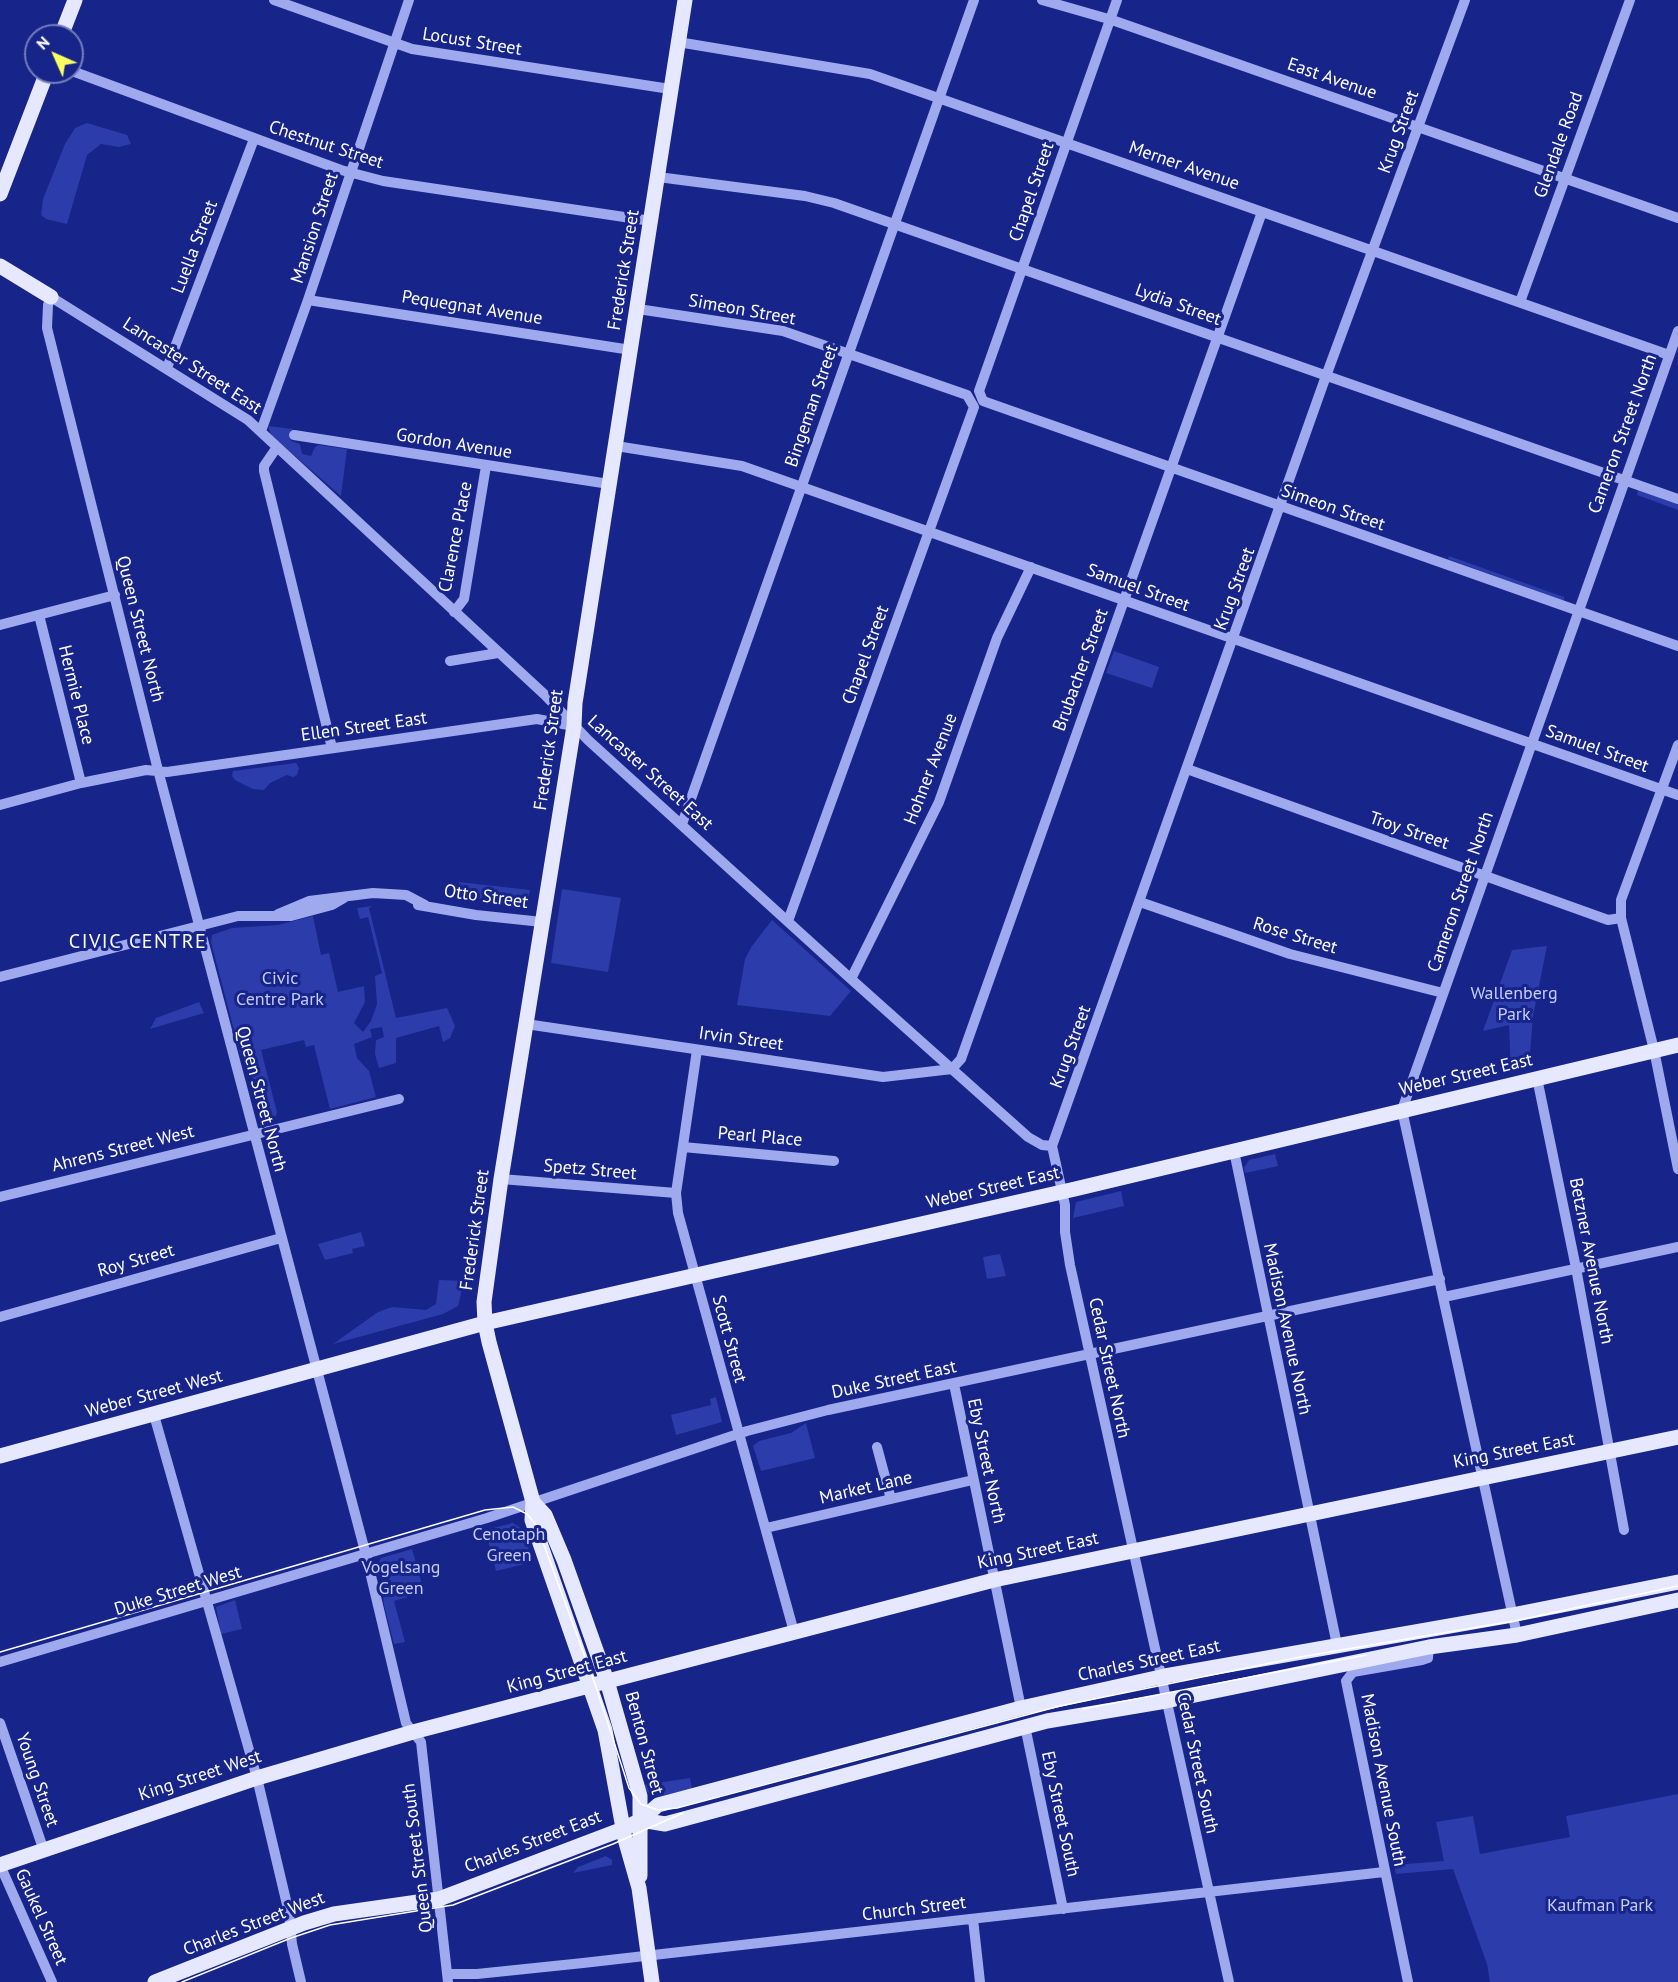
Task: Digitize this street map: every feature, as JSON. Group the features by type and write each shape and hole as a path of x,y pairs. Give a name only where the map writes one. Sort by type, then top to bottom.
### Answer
{"main road":[{"path":"66,24 75,0"},
{"name":"Frederick Street","path":"589,1685 544,1562 531,1517 533,1502 485,1323 485,1295 501,1179 574,726 609,484 685,0"},
{"path":"0,194 42,84"},
{"path":"0,266 51,297"},
{"name":"Weber Street East","path":"317,1369 485,1323 1062,1192 1678,1045"},
{"name":"Weber Street West","path":"0,1456 317,1369"},
{"name":"King Street East","path":"413,1732 994,1580 1678,1437"},
{"name":"Frederick Street","path":"533,1502 545,1515 564,1560 607,1681"},
{"name":"Charles Street East","path":"439,1899 623,1829 640,1820 658,1805 1021,1708 1161,1677 1512,1615 1678,1582"},
{"path":"640,1820 664,1824 1025,1726 1166,1701 1429,1647 1517,1635 1678,1600"},
{"name":"Benton Street","path":"607,1681 640,1796 639,1888"},
{"name":"Benton Street","path":"589,1685 605,1730 623,1829 639,1888 652,1982"},
{"name":"King Street West","path":"0,1865 43,1848 257,1778 413,1732"},
{"path":"640,1796 658,1805"},
{"name":"Charles Street West","path":"155,1982 291,1928 334,1914 439,1899"}],"street":[{"name":"Locust Street","path":"274,0 412,50 670,89"},
{"name":"Mansion Street","path":"261,431 308,300 409,0"},
{"name":"Bingeman Street","path":"682,824 974,0"},
{"name":"East Avenue","path":"1042,0 1112,20 1678,218"},
{"name":"Chapel Street","path":"788,921 1118,0"},
{"name":"Krug Street","path":"1053,1146 1326,376 1465,0"},
{"name":"Glendale Road","path":"1520,302 1630,0"},
{"name":"Merner Avenue","path":"678,42 870,74 1669,355"},
{"name":"Chestnut Street","path":"84,75 350,173 383,181 651,221"},
{"name":"Luella Street","path":"167,368 254,139"},
{"name":"Lydia Street","path":"658,177 805,196 895,222 1326,376 1678,498"},
{"name":"Brubacher Street","path":"952,1069 961,1059 1262,212"},
{"name":"Lancaster Street East","path":"51,297 167,368 261,431 545,695 574,726 851,979 1028,1137 1042,1145 1053,1146"},
{"name":"Queen Street North","path":"51,297 48,305 47,327 158,771 366,1555 406,1723 413,1732"},
{"name":"Pequegnat Avenue","path":"308,300 631,350"},
{"name":"Simeon Street","path":"638,309 783,331 1678,646"},
{"name":"Cameron Street North","path":"1402,1110 1577,610 1678,331"},
{"name":"Gordon Avenue","path":"294,435 609,484"},
{"name":"Samuel Street","path":"616,446 732,464 801,486 1678,795"},
{"path":"277,447 264,466 264,471 332,748"},
{"name":"Clarence Place","path":"454,612 464,599 486,466"},
{"name":"Hohner Avenue","path":"851,979 936,810 997,638 1031,567"},
{"path":"0,625 115,595"},
{"name":"Hermie Place","path":"39,615 81,783"},
{"path":"450,661 498,653"},
{"path":"537,719 545,712 545,695"},
{"name":"Ellen Street East","path":"0,805 81,783 158,771 167,772 537,719 574,726"},
{"path":"1678,745 1621,900 1621,918 1654,1050 1678,1169"},
{"name":"Troy Street","path":"1187,770 1608,920 1621,918"},
{"name":"Otto Street","path":"0,977 238,916 277,914 309,901 373,893 406,895 425,905 476,915 542,922"},
{"name":"Rose Street","path":"1140,902 1290,954 1443,993"},
{"name":"Irvin Street","path":"526,1024 893,1078 952,1069"},
{"name":"Scott Street","path":"697,1050 676,1193 678,1213 794,1632"},
{"name":"Betzner Avenue North","path":"1537,1078 1576,1268 1624,1530"},
{"name":"Ahrens Street West","path":"0,1197 399,1099"},
{"path":"1402,1110 1517,1635"},
{"path":"1053,1146 1062,1192"},
{"name":"Pearl Place","path":"683,1147 834,1161"},
{"name":"Madison Avenue North","path":"1234,1151 1266,1316 1309,1514"},
{"name":"Spetz Street","path":"501,1179 676,1193"},
{"name":"Cedar Street North","path":"1062,1192 1070,1265 1133,1551"},
{"name":"Roy Street","path":"0,1317 281,1238"},
{"path":"1444,1297 1678,1247"},
{"name":"Duke Street East","path":"366,1555 738,1434 824,1411 1440,1279"},
{"name":"Eby Street North","path":"954,1384 994,1580"},
{"path":"154,1415 257,1778 301,1982"},
{"path":"877,1447 891,1499"},
{"name":"Market Lane","path":"766,1528 973,1480"},
{"path":"1309,1514 1337,1645"},
{"name":"Cedar Street South","path":"1133,1551 1228,1982"},
{"name":"Duke Street West","path":"0,1662 366,1555"},
{"path":"994,1580 1021,1708"},
{"name":"Madison Avenue South","path":"1408,1982 1346,1681 1353,1672 1428,1658 1429,1647"},
{"name":"Young Street","path":"0,1723 43,1848"},
{"name":"Eby Street South","path":"1025,1726 1063,1909"},
{"name":"Queen Street South","path":"413,1732 421,1742 448,1978"},
{"name":"Gaukel Street","path":"0,1865 52,1982"},
{"name":"Church Street","path":"448,1978 1384,1872"},
{"path":"973,1919 980,1982"}],"green space":[{"path":"87,123 127,135 131,144 119,147 101,144 87,155 67,224 46,219 41,215 43,199 65,144 75,128"},
{"path":"268,426 293,429 291,441 300,444 302,454 311,456 315,447 319,445 347,449 341,496 271,435"},
{"path":"1638,490 1678,504 1678,510 1637,495"},
{"path":"1449,556 1564,597 1564,601 1448,559"},
{"path":"1114,651 1159,667 1152,688 1106,673"},
{"path":"296,763 299,768 297,775 293,777 287,775 270,783 264,790 253,789 235,780 232,776 233,771"},
{"path":"459,882 530,890 527,904 462,897"},
{"path":"562,889 621,898 608,972 551,963"},
{"name":"Civic Centre Park","path":"372,906 369,908 396,1018 447,1008 455,1026 450,1038 443,1042 439,1026 396,1038 396,1063 379,1068 375,1054 376,1040 384,1037 382,1027 370,1029 372,1037 354,1044 357,1058 369,1071 376,1097 330,1109 314,1045 306,1047 304,1040 261,1050 277,1112 276,1116 267,1117 262,1113 246,1056 241,1057 211,942 212,935 232,928 278,925 313,916 321,955 329,953 338,992 364,986 365,1002 354,1023 363,1032 371,1021 377,1004 375,976 382,973 368,917 360,919 357,908"},
{"path":"772,920 851,991 830,1016 737,1005 745,959"},
{"name":"Wallenberg Park","path":"1547,946 1533,1016 1529,1067 1511,1073 1509,1025 1483,1031 1512,950"},
{"path":"199,1002 204,1013 150,1029 156,1018"},
{"path":"1275,1154 1278,1166 1245,1173 1244,1168 1249,1160"},
{"path":"1121,1191 1124,1206 1073,1218 1076,1202"},
{"path":"361,1232 365,1246 352,1249 353,1253 325,1260 318,1244"},
{"path":"1000,1254 1006,1276 987,1279 983,1257"},
{"path":"439,1280 464,1281 458,1306 443,1314 333,1344 378,1312 392,1307 426,1310 436,1304"},
{"path":"716,1397 722,1422 676,1435 671,1415 711,1405 710,1399"},
{"path":"806,1423 815,1458 761,1471 753,1446 759,1441 791,1433"},
{"name":"Cenotaph Green","path":"513,1523 522,1529 533,1562 496,1571 485,1530"},
{"name":"Vogelsang Green","path":"412,1549 424,1592 394,1601 405,1642 394,1644 384,1605 379,1562 381,1558"},
{"path":"235,1600 242,1629 221,1634 216,1607"},
{"path":"690,1778 692,1789 660,1796 649,1794 643,1785"},
{"name":"Kaufman Park","path":"1678,1794 1678,1982 1490,1982 1487,1964 1453,1869 1396,1874 1394,1865 1444,1861 1436,1822 1473,1816 1480,1854 1570,1837 1566,1816"},
{"path":"606,1856 612,1860 612,1865 573,1873 578,1867"}],"tram line":[{"path":"0,1652 485,1510 513,1507 527,1514 537,1526 595,1684 629,1788 641,1804 658,1810 677,1808 1060,1706 1300,1657 1514,1621 1678,1586"},
{"path":"1083,1709 1366,1655"},
{"path":"182,1982 291,1938 330,1925 453,1905 613,1844 683,1813"}],"district":[{"name":"CIVIC CENTRE","path":"138,942"}]}
